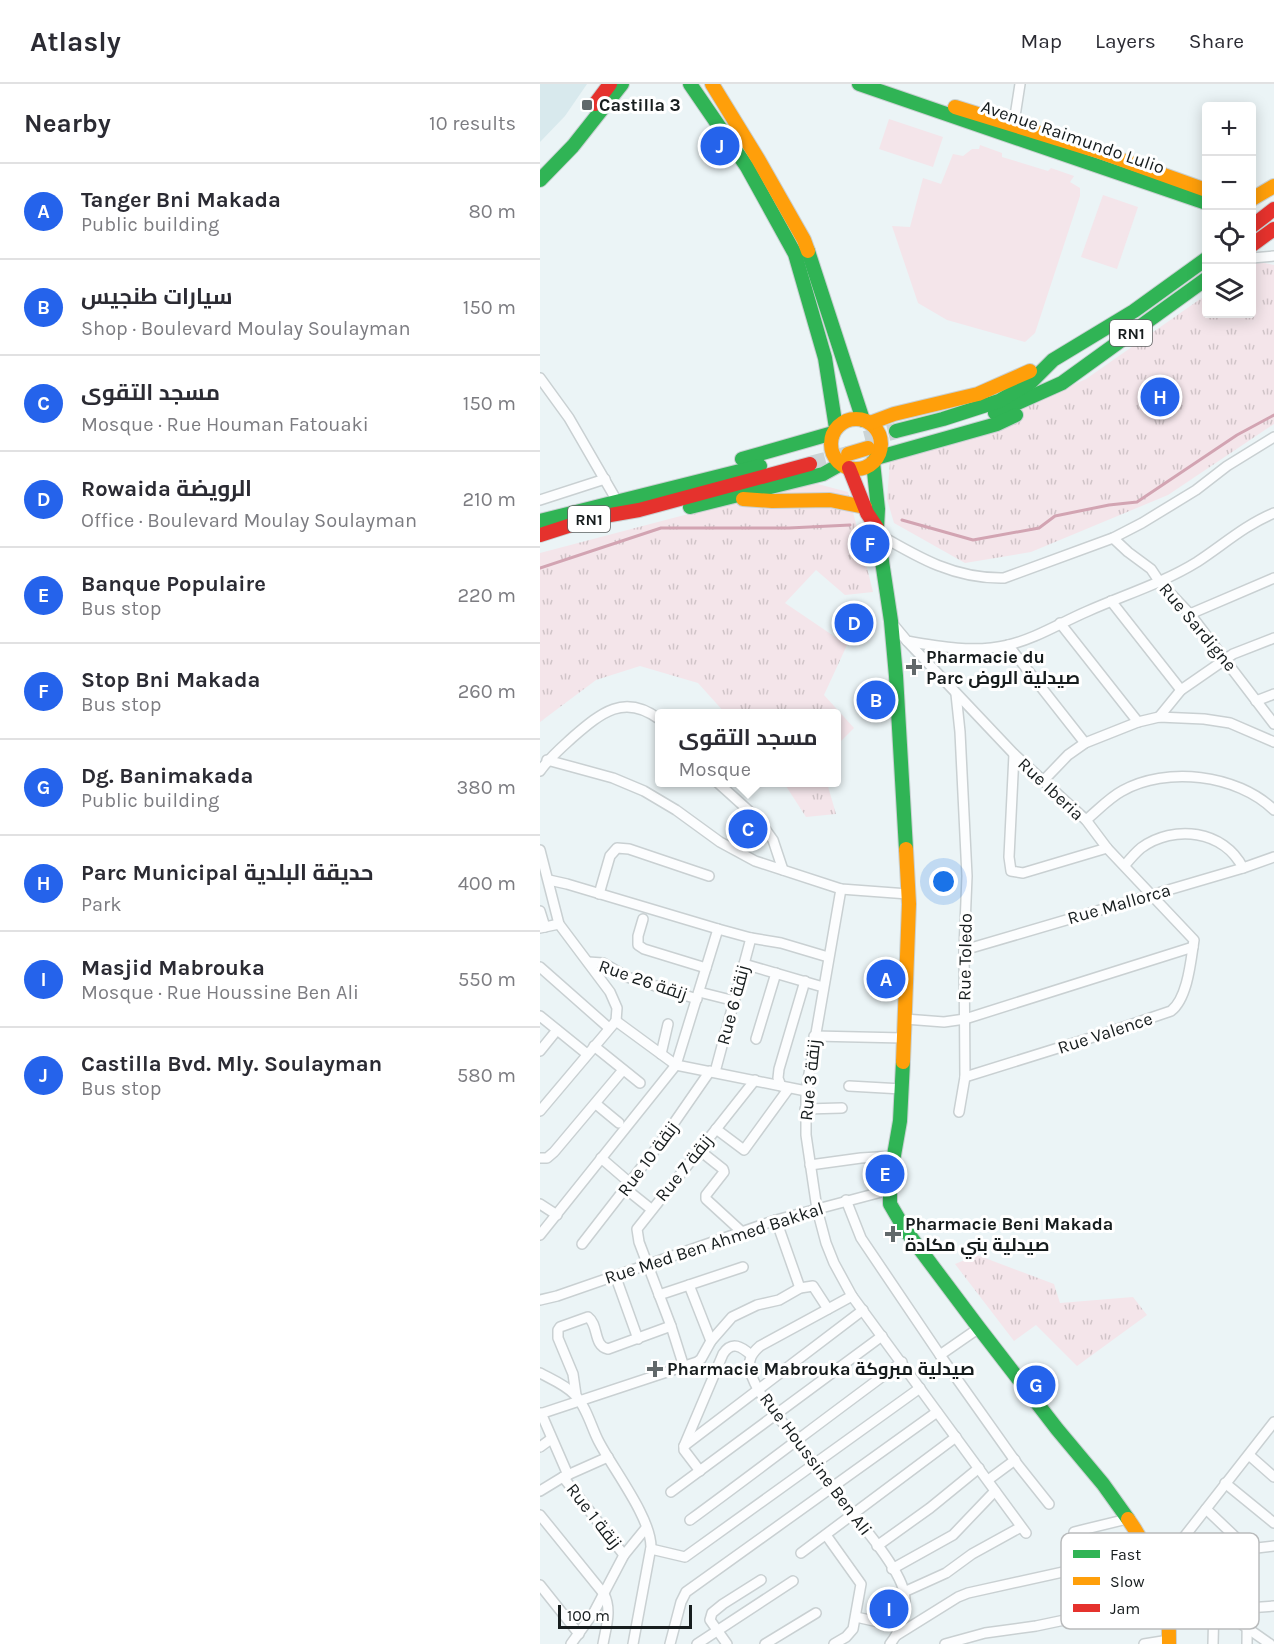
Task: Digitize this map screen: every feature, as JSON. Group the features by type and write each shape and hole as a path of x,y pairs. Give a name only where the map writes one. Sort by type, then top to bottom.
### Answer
{"main road":[{"path":"540,169 568,138 610,84"},
{"path":"540,180 573,146 622,84"},
{"path":"690,84 747,167 795,254 825,358 835,430 831,440 832,453 846,458 865,507 878,531"},
{"path":"712,84 804,240 867,422 879,433 881,446 871,452"},
{"name":"Avenue Raimundo Lulio","path":"859,84 1013,130 1097,151 1202,189"},
{"name":"Avenue Raimundo Lulio","path":"883,84 1202,201"},
{"path":"1256,197 1274,186"},
{"path":"1256,222 1274,209"},
{"path":"1256,242 1274,229"},
{"name":"RN1","path":"1202,263 1134,310 1053,360 1031,382 999,401 898,435 948,429 979,420 1057,387 1202,283"},
{"path":"638,503 654,485 675,477 797,445 835,430 844,422 853,419 867,422 988,390 1053,360"},
{"path":"638,503 675,510 823,474 846,458 997,424 1036,405 1057,387"},
{"path":"871,452 878,509 878,531 891,621 896,676 908,894 902,1089 889,1190 890,1204 904,1228 979,1328 1103,1484 1138,1533"},
{"name":"RN1","path":"540,535 638,503 809,459"},
{"path":"730,498 771,501 830,500 865,507"},
{"name":"RN1","path":"540,521 617,501 638,503"}],"street":[{"path":"1013,130 1020,84"},
{"path":"1256,258 1274,256"},
{"path":"540,378 569,418 617,501"},
{"path":"878,531 945,569 988,578 1004,578 1020,574 1113,537 1142,523 1189,495 1235,460 1274,437"},
{"path":"540,500 605,479"},
{"path":"907,641 977,649 1008,645 1159,581 1197,561 1245,527 1274,513"},
{"name":"Rue Sardigne","path":"1113,537 1128,552 1151,569 1159,581 1190,614 1274,724"},
{"path":"1190,614 1274,579"},
{"path":"1111,601 1181,690"},
{"name":"Rue Iberia","path":"891,621 956,694 1014,754 1086,820 1107,848 1153,895 1193,943"},
{"path":"1060,623 1138,722"},
{"path":"1159,717 1181,690 1226,659 1242,650 1274,638"},
{"path":"1008,645 1085,743"},
{"name":"Rue Toledo","path":"956,694 967,876 964,950 965,1077 959,1112"},
{"path":"1256,701 1274,694"},
{"path":"540,771 548,760 598,716 607,711 628,706 645,709 655,716"},
{"path":"1044,780 1085,743 1138,722 1159,717 1230,723 1274,742"},
{"path":"1014,754 1009,857 1011,871 1023,873 1107,848"},
{"path":"548,760 614,778 635,787 676,810 732,850 755,861 841,889 908,894"},
{"path":"1086,820 1122,791 1146,782 1175,777 1214,779 1252,794 1274,810"},
{"path":"722,787 758,819 773,840 783,870"},
{"path":"1125,865 1141,848 1151,842 1185,834 1201,834 1215,839 1229,849 1243,868"},
{"path":"599,894 610,856 617,848 629,849 709,876"},
{"path":"540,850 559,924 615,1000 617,1008 613,1025 542,1105"},
{"name":"Rue Mallorca","path":"964,950 1274,857"},
{"path":"549,880 718,929 781,943 828,957"},
{"name":"Rue 3 زنقة","path":"841,889 806,1091 806,1145 817,1209 834,1263 852,1296 1024,1530 972,1554 946,1573 904,1592"},
{"path":"540,911 542,928 559,924"},
{"path":"643,919 638,945 706,968"},
{"path":"540,1234 627,1129 676,1065 718,929"},
{"name":"Rue 6 زنقة","path":"713,1072 751,938"},
{"path":"905,1018 945,1022 965,1019 1193,943"},
{"name":"Rue Valence","path":"965,1077 1171,1011 1178,1004 1183,993 1193,943"},
{"name":"Rue 26 زنقة","path":"588,962 603,963 627,977 698,996 735,1001"},
{"path":"744,964 823,987"},
{"path":"540,967 613,1025 676,1065 806,1091"},
{"path":"756,1039 776,973"},
{"path":"785,1087 778,1078 779,1069 805,981"},
{"path":"540,1016 587,1054"},
{"path":"661,1054 668,1024"},
{"path":"540,1051 557,1030"},
{"path":"814,1036 904,1038"},
{"path":"594,1046 640,1083"},
{"path":"540,1158 547,1158 554,1152 623,1070"},
{"name":"Rue 10 زنقة","path":"582,1244 713,1072"},
{"name":"Rue 7 زنقة","path":"684,1367 637,1234 638,1226 755,1080"},
{"path":"849,1086 902,1089"},
{"path":"716,1130 744,1149 785,1087"},
{"path":"596,1104 618,1123"},
{"path":"805,1109 842,1108"},
{"path":"699,1150 723,1168 724,1172 706,1195 707,1202 742,1232"},
{"path":"810,1165 893,1156"},
{"path":"601,1158 651,1209"},
{"name":"Rue Med Ben Ahmed Bakkal","path":"540,1300 558,1296 776,1220 889,1190"},
{"path":"846,1200 861,1238 940,1355 1049,1504"},
{"path":"540,1204 557,1215"},
{"path":"776,1220 800,1288"},
{"path":"659,1295 743,1267"},
{"path":"615,1275 638,1339"},
{"path":"689,1285 711,1341"},
{"path":"541,1413 578,1398 700,1361 711,1341 737,1314 757,1305 779,1300 800,1288 813,1286 828,1309"},
{"path":"700,1471 684,1450 684,1446 729,1346 737,1345 751,1355 760,1346 852,1296"},
{"path":"684,1446 863,1310"},
{"path":"633,1644 651,1550 651,1539 636,1505 578,1398 572,1370 558,1338 558,1330 560,1327 588,1317 592,1321 600,1344 605,1349 671,1326"},
{"path":"940,1355 979,1328"},
{"path":"671,1492 882,1336"},
{"name":"Rue Houssine Ben Ali","path":"751,1355 750,1369 759,1389 877,1546 904,1592"},
{"path":"690,1520 902,1362"},
{"path":"540,1372 578,1398"},
{"path":"651,1550 685,1557 920,1388"},
{"path":"670,1644 681,1602 686,1592 833,1489 937,1412"},
{"name":"Rue 1 زنقة","path":"541,1413 566,1476 624,1555"},
{"path":"1187,1533 1225,1483 1272,1428"},
{"path":"801,1552 956,1437"},
{"path":"540,1447 551,1439"},
{"path":"1249,1455 1274,1477"},
{"path":"540,1491 608,1457"},
{"path":"988,1480 1015,1460"},
{"path":"877,1546 930,1508 979,1468"},
{"path":"1225,1483 1274,1523"},
{"path":"892,1569 953,1534 995,1491"},
{"path":"1206,1509 1231,1533"},
{"path":"540,1515 604,1594 609,1614 603,1644"},
{"path":"1074,1532 1127,1519"},
{"path":"571,1644 604,1594 624,1555 646,1528"},
{"path":"826,1535 861,1584 853,1629 846,1637 834,1644"},
{"path":"1259,1548 1274,1546"},
{"path":"856,1617 899,1631 968,1593 1061,1574"},
{"path":"727,1644 711,1620 714,1610 761,1580"},
{"path":"697,1644 793,1581"},
{"path":"540,1585 579,1634"},
{"path":"890,1644 899,1631 904,1614 904,1592"},
{"path":"1259,1607 1274,1606"},
{"path":"765,1644 816,1613"},
{"path":"945,1644 985,1633 1061,1622"},
{"path":"1213,1629 1213,1644"},
{"path":"1247,1629 1247,1644"},
{"path":"1247,1629 1270,1644"},
{"path":"1144,1644 1169,1642"}],"shaded area":[{"path":"540,84 587,84 565,116 540,142"}],"green space":[{"path":"889,119 943,137 933,167 879,149"},
{"path":"980,145 1002,153 1002,157 1048,171 1051,168 1074,176 1070,182 1080,188 1080,196 1035,333 1025,342 947,320 918,303 892,226 910,227 923,178 941,184 953,154 963,156 972,149 979,149"},
{"path":"1103,195 1138,207 1117,269 1081,257"},
{"path":"1256,261 1274,265 1274,424 1168,495 1031,552 965,563 894,523 887,499 890,462 1086,379 1202,298 1202,318 1256,318"},
{"path":"810,482 848,492 873,592 845,595 816,570 785,603 847,645 824,695 837,709 721,709 698,683 640,666 596,680 540,722 540,553"},
{"path":"841,714 854,728 841,741"},
{"path":"787,787 828,787 836,814 806,817"},
{"path":"977,1255 1054,1284 1060,1303 1133,1297 1147,1315 1077,1366 1036,1325 1014,1341 955,1264"}],"waterway":[{"path":"902,520 973,540 1039,528 1055,516 1137,502 1237,435 1274,415"},
{"path":"540,568 661,528 789,528 850,525"}],"tunnel":[{"path":"865,439 896,431"},
{"path":"810,464 848,454"}],"traffic: fast":[{"path":"540,180 573,146 622,84"},
{"path":"690,84 747,167 795,254 825,358 836,428"},
{"path":"859,84 1202,202"},
{"path":"808,251 863,420"},
{"path":"896,431 999,401 1031,382 1053,360 1134,311 1202,262"},
{"path":"995,413 1062,383 1202,282"},
{"path":"876,458 997,424 1016,415"},
{"path":"742,459 833,433"},
{"path":"873,462 878,509 877,528 891,621 896,676 906,849"},
{"path":"690,507 823,474 841,464"},
{"path":"540,521 760,466"},
{"path":"903,1062 900,1121 890,1178 890,1204 904,1228 979,1328 1103,1484 1128,1519"}],"traffic: slow":[{"path":"712,84 758,159 808,251"},
{"path":"955,107 1097,151 1202,189"},
{"path":"1256,197 1274,186"},
{"path":"870,423 894,414 978,394 1030,371"},
{"path":"851,419 861,419 874,426 881,439 881,444 881,449 874,462 861,469 851,469 842,465 835,458 831,449 831,439 835,430 842,423 851,419"},
{"path":"848,454 868,448"},
{"path":"743,499 830,500 865,507"},
{"path":"903,1062 909,904 906,849"},
{"path":"1128,1519 1137,1533"},
{"path":"1169,1629 1169,1644"}],"traffic: jam":[{"path":"595,104 610,84"},
{"path":"1256,223 1274,209"},
{"path":"1256,242 1274,229"},
{"path":"540,535 593,518 639,510 810,464"},
{"path":"849,468 867,513 877,528"}],"place":[{"name":"Castilla 3","path":"587,105"},
{"name":"Castilla Bvd. Mly. Soulayman","path":"720,146"},
{"name":"Parc Municipal حديقة البلدية","path":"1160,397"},
{"name":"Stop Bni Makada","path":"870,544"},
{"name":"Rowaida الرويضة","path":"854,623"},
{"name":"Pharmacie du Parc صيدلية الروض","path":"914,667"},
{"name":"سيارات طنجيس","path":"876,700"},
{"name":"مسجد التقوى","path":"748,829"},
{"name":"Tanger Bni Makada","path":"886,979"},
{"name":"Banque Populaire","path":"885,1174"},
{"name":"Pharmacie Beni Makada صيدلية بني مكادة","path":"893,1234"},
{"name":"Pharmacie Mabrouka صيدلية مبروكة","path":"655,1369"},
{"name":"Dg. Banimakada","path":"1036,1385"},
{"name":"Masjid Mabrouka","path":"889,1609"}]}
